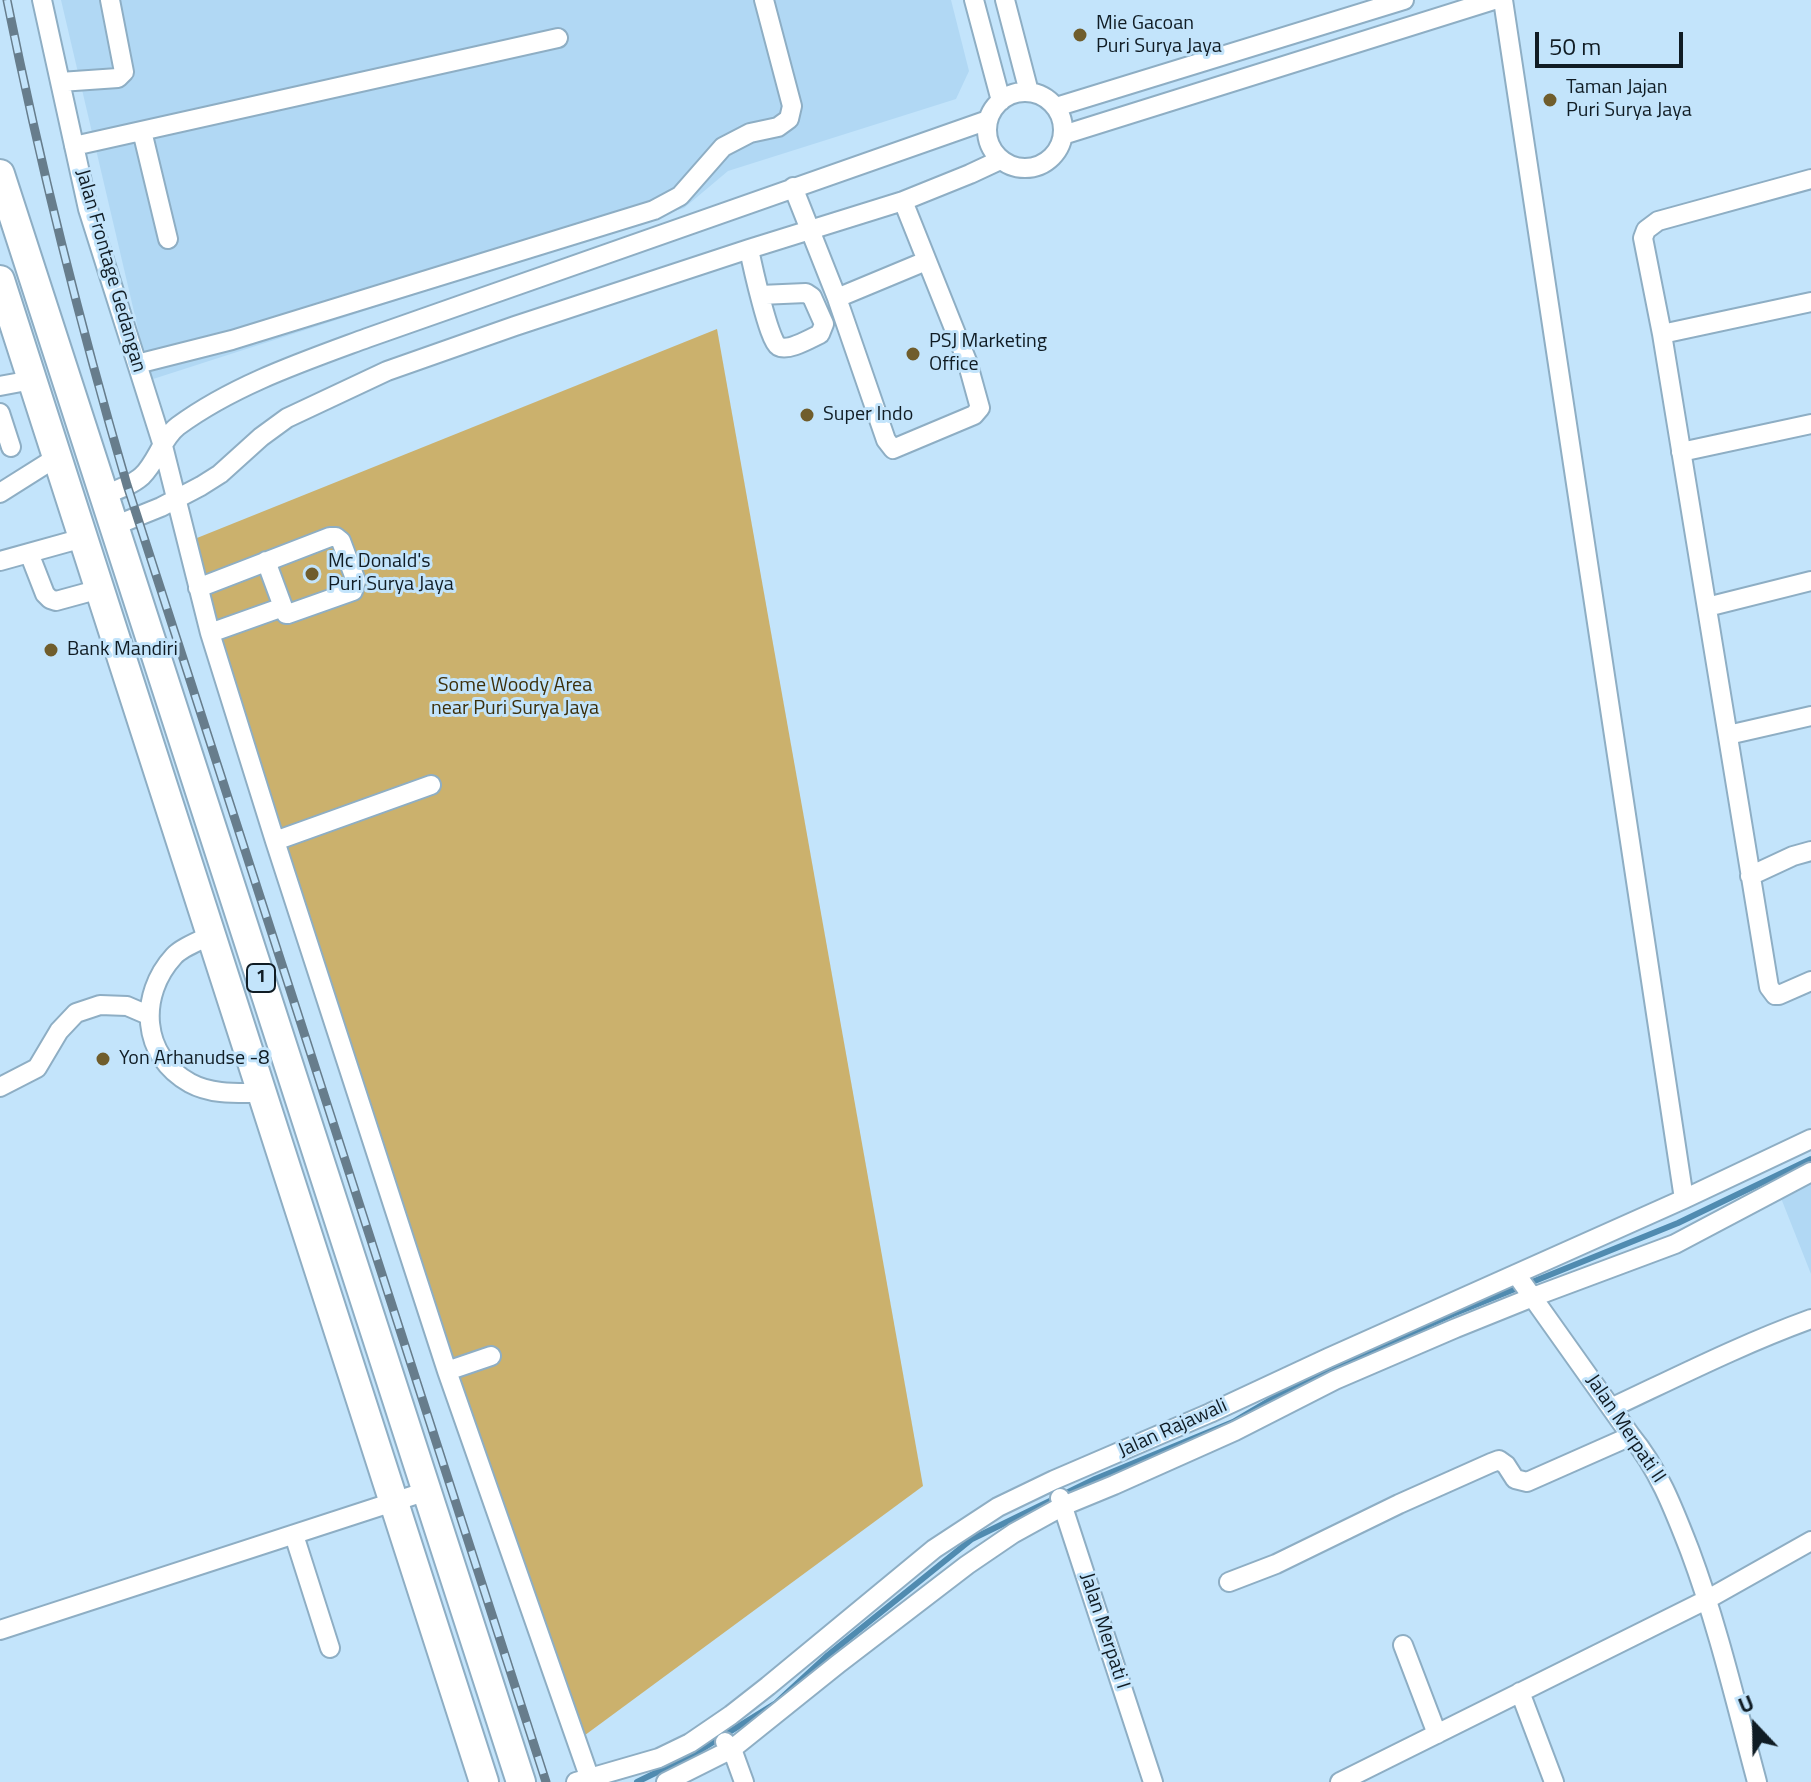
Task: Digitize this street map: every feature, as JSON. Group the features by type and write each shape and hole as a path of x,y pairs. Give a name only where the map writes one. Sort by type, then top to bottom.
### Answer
{"highway":[{"name":"1","path":"0,174 521,1782"},
{"name":"1","path":"0,280 9,340 32,380 74,507 484,1782"},
{"path":"74,507 104,495"},
{"path":"83,538 114,526"}],"street":[{"name":"Jalan Frontage Gedangan","path":"42,0 88,209 163,446 210,633 447,1371 586,1781"},
{"path":"60,82 122,76 124,72 110,0"},
{"path":"137,364 232,340 654,210 680,196 723,147 750,133 778,127 789,119 792,106 764,0"},
{"path":"974,0 1001,101"},
{"path":"1005,0 1029,92"},
{"path":"1056,107 1404,0"},
{"path":"1063,135 1494,0"},
{"path":"1503,0 1684,1199"},
{"path":"74,146 558,38"},
{"path":"1029,92 1056,107 1061,116 1063,135 1053,156 1033,168 1022,169 1000,160 993,152 986,132 993,109 1001,101 1009,95 1029,92"},
{"path":"104,495 143,475 172,430 190,417 284,369 988,120"},
{"path":"142,131 168,239"},
{"path":"114,526 138,518 220,474 287,418 387,371 515,326 903,201 1000,160"},
{"path":"1811,179 1658,221 1646,230 1643,238 1662,334 1769,987 1771,992 1779,995 1811,981"},
{"path":"793,187 837,298 886,440 893,449 974,415 980,408 967,361 903,201"},
{"path":"749,249 760,295"},
{"path":"837,298 926,261"},
{"path":"1662,334 1811,302"},
{"path":"0,386 32,380"},
{"path":"0,413 11,447"},
{"path":"1681,452 1811,424"},
{"path":"0,493 57,457"},
{"path":"198,588 266,561 330,537 341,541 356,581 353,591 286,614 266,561"},
{"path":"0,561 83,538"},
{"path":"29,553 45,594 50,599 56,601 100,589"},
{"path":"1707,607 1811,581"},
{"path":"210,633 283,607"},
{"path":"1728,735 1811,716"},
{"path":"275,841 431,785"},
{"path":"1746,852 1802,853"},
{"path":"1750,876 1802,853"},
{"path":"211,935 175,954 155,982 148,1015 152,1036 160,1055 173,1071 191,1083 210,1090 263,1093"},
{"path":"0,1087 37,1068 59,1031 76,1013 100,1005 127,1006 148,1015"},
{"path":"666,1782 720,1738 809,1687 967,1565 1062,1504 1114,1485 1235,1431 1525,1286 1675,1244 1808,1157"},
{"name":"Jalan Rajawali","path":"586,1781 628,1774 690,1743 720,1738 768,1686 934,1549 998,1507 1328,1358 1525,1286 1684,1199 1808,1157"},
{"name":"Jalan Merpati II","path":"1525,1286 1647,1456 1666,1490 1708,1599 1757,1782"},
{"path":"1611,1408 1811,1319"},
{"path":"447,1371 491,1356"},
{"path":"1229,1582 1276,1564 1499,1460 1515,1479 1527,1482 1631,1436"},
{"name":"Jalan Merpati I","path":"1054,1482 1153,1782"},
{"path":"0,1630 427,1491"},
{"path":"294,1535 330,1648"},
{"path":"1340,1782 1708,1599 1811,1541"},
{"path":"1403,1645 1437,1734"},
{"path":"1520,1692 1554,1782"},
{"path":"720,1738 744,1782"}],"shaded area":[{"path":"61,0 951,0 969,71 956,99 728,171 684,208 150,380"},
{"path":"1811,1174 1811,1274 1777,1188"}],"green space":[{"name":"Some Woody Area near Puri Surya Jaya","path":"717,329 923,1486 577,1741 187,542"}],"waterway":[{"path":"637,1782 694,1754 776,1703 828,1655 972,1539 1095,1479 1233,1422 1294,1386 1453,1314 1678,1223 1811,1159"}],"railway":[{"path":"7,0 62,244 127,485 546,1782"}],"place":[{"name":"Mie Gacoan Puri Surya Jaya","path":"1080,35"},
{"name":"Taman Jajan Puri Surya Jaya","path":"1550,100"},
{"name":"PSJ Marketing Office","path":"913,354"},
{"name":"Super Indo","path":"807,415"},
{"name":"Mc Donald's Puri Surya Jaya","path":"312,574"},
{"name":"Bank Mandiri","path":"51,650"},
{"name":"Yon Arhanudse -8","path":"103,1059"}]}
